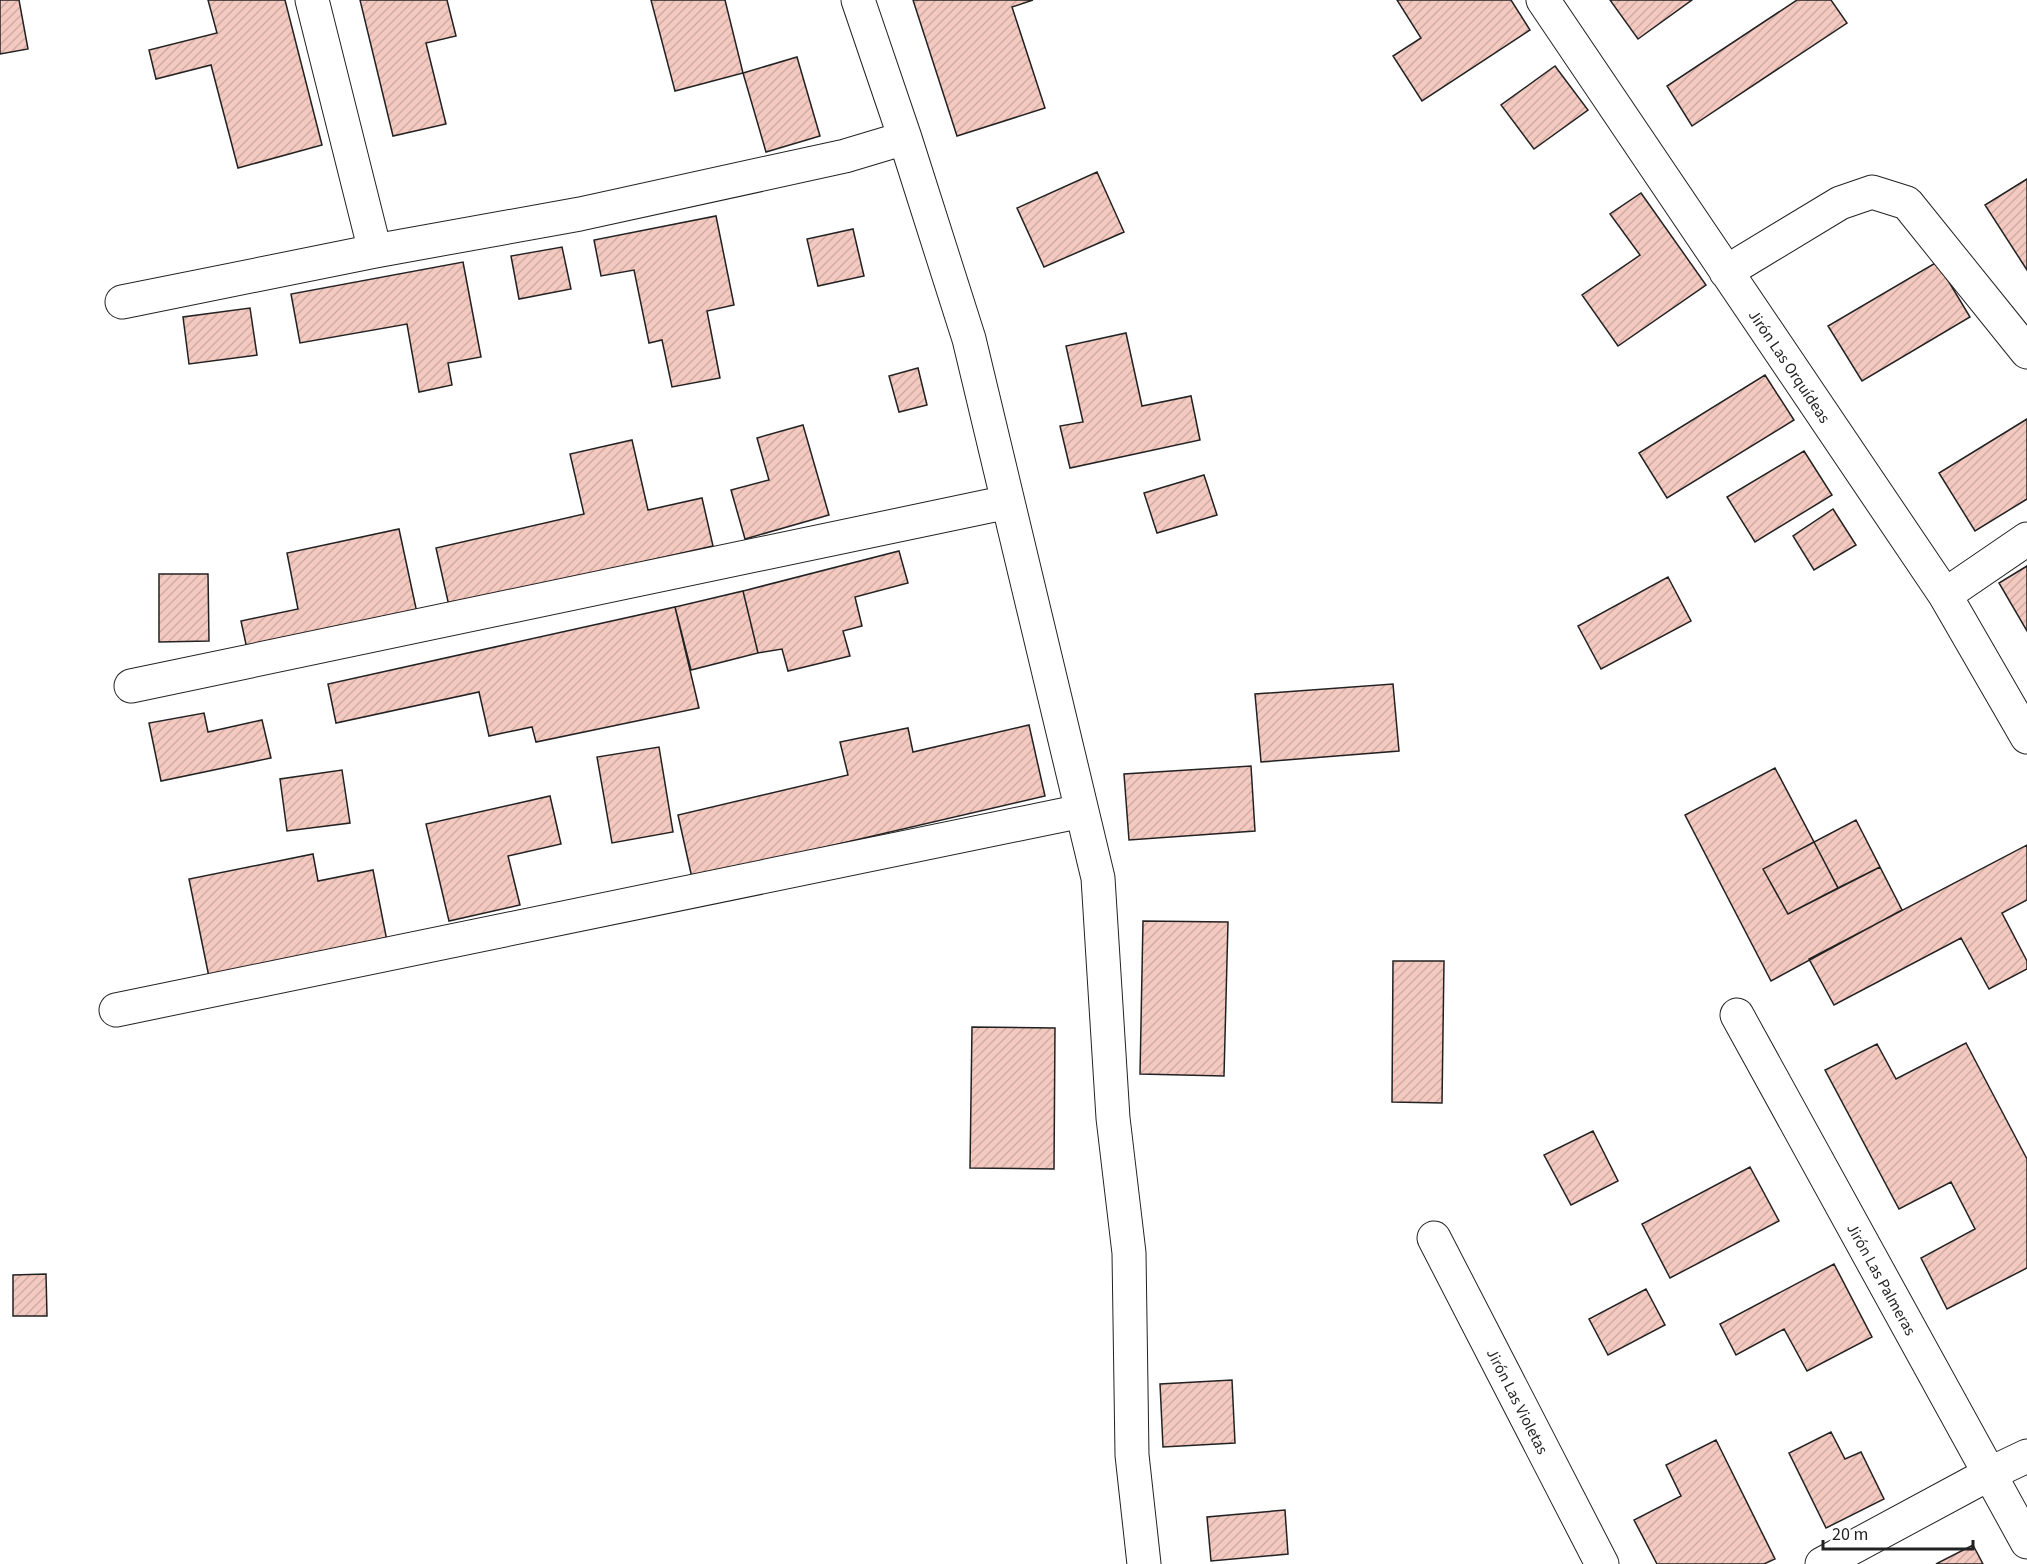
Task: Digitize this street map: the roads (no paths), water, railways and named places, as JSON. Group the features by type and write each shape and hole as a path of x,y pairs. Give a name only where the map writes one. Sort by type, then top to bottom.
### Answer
{"street":[{"path":"312,0 375,252"},
{"path":"858,0 969,339 1098,878 1113,1118 1128,1253 1132,1455 1144,1564"},
{"name":"Jirón Las Orquídeas","path":"1543,0 1945,595 2027,737"},
{"path":"122,302 580,214 845,156 905,138"},
{"path":"1726,272 1840,202 1872,192 1907,202 2027,352"},
{"path":"131,686 1008,502"},
{"path":"1945,595 2027,539"},
{"path":"116,1010 1082,811"},
{"name":"Jirón Las Palmeras","path":"1737,1015 2027,1542"},
{"name":"Jirón Las Violetas","path":"1434,1238 1602,1564"},
{"path":"1822,1564 2027,1456"}]}
